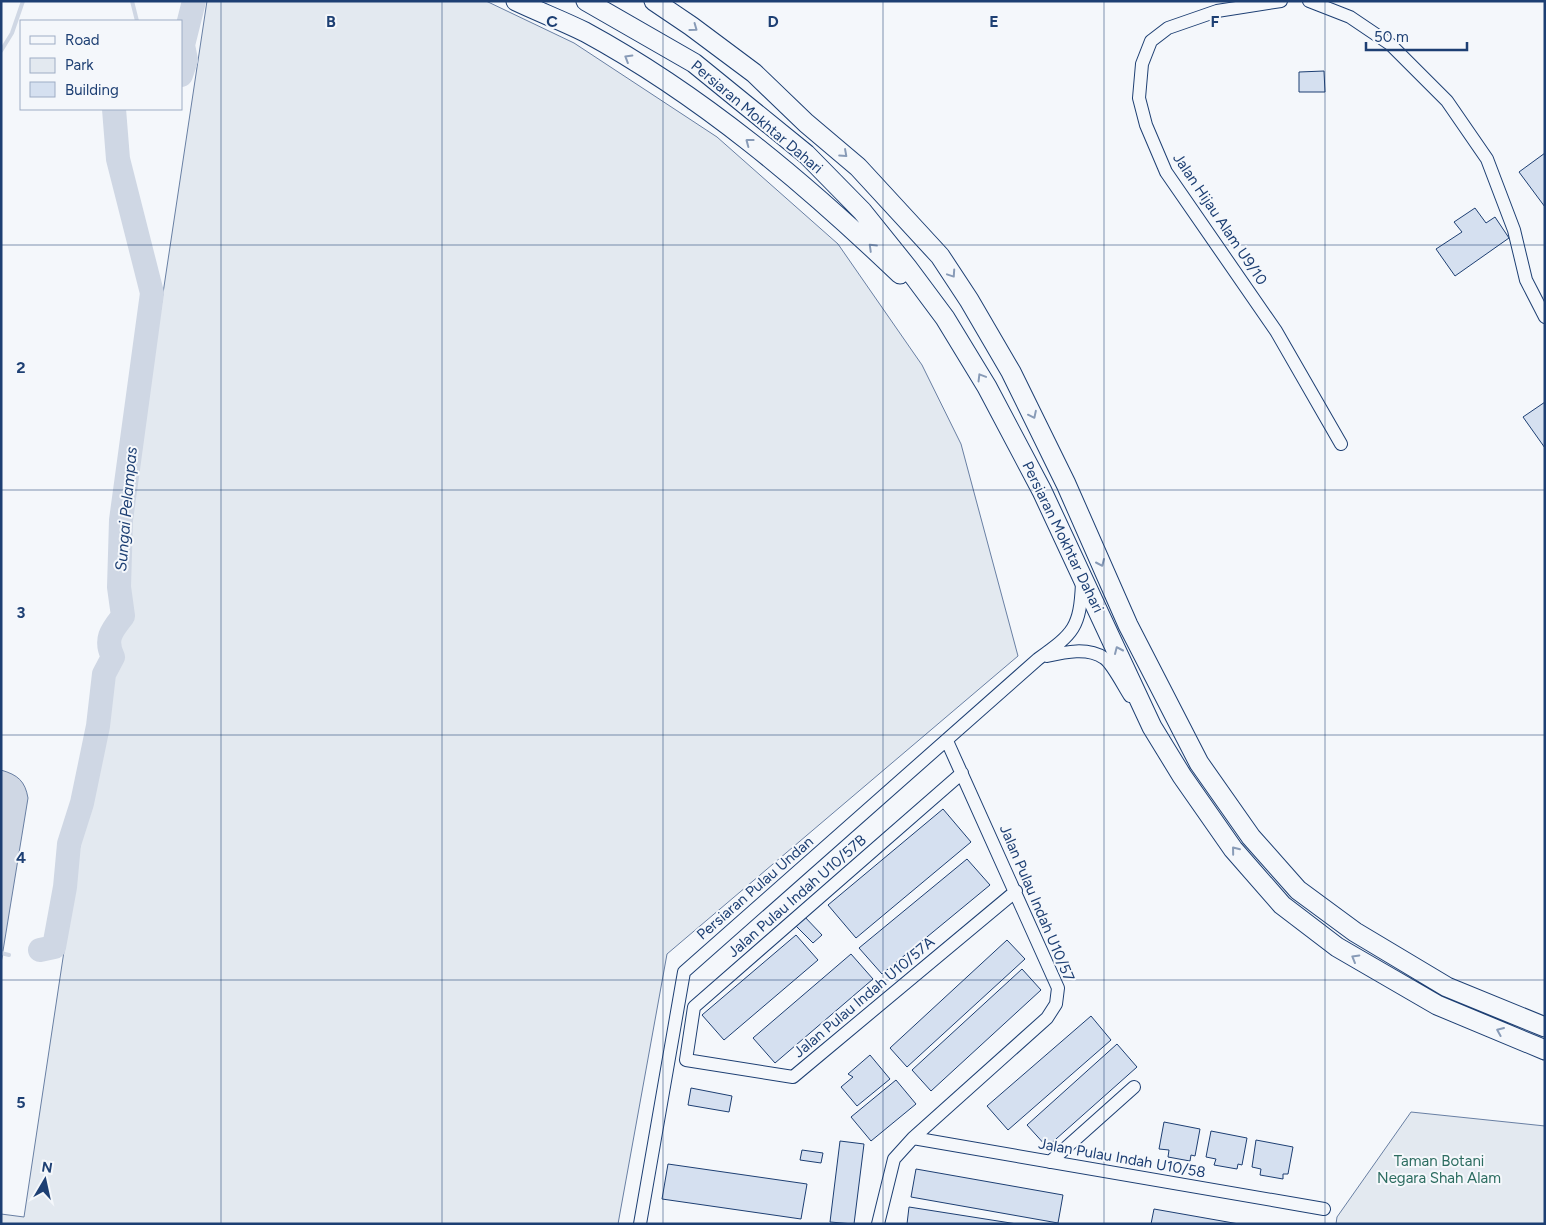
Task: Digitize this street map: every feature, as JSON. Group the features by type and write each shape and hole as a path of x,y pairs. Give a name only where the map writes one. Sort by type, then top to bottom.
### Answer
{"main road":[{"path":"516,1 585,32 670,84 754,146 856,232 945,318"},
{"name":"Persiaran Mokhtar Dahari","path":"586,1 694,63 806,154 862,211 945,318 1001,413 1042,491 1152,727 1182,776 1233,849 1282,905 1337,947 1436,1005 1545,1050"},
{"name":"Persiaran Mokhtar Dahari","path":"654,1 754,73 806,123 858,167 940,256 969,300 1011,372 1066,484 1128,625 1200,763 1251,837 1298,890 1355,932 1447,987 1545,1027"}],"street":[{"name":"Jalan Hijau Alam U9/10","path":"1281,1 1217,11 1168,28 1151,41 1142,64 1139,98 1146,125 1166,172 1276,331 1341,444"},
{"path":"1309,1 1350,17 1390,44 1447,101 1487,159 1514,230 1526,280 1545,317"},
{"name":"Persiaran Pulau Undan","path":"640,1224 684,972 1038,659 1069,635 1075,627 1081,602 1082,577"},
{"path":"1038,659 1078,651 1089,652 1105,658 1152,727"},
{"name":"Jalan Pulau Indah U10/57","path":"878,1224 894,1159 914,1138 1047,1018 1056,1004 1058,988 947,741"},
{"name":"Jalan Pulau Indah U10/57B","path":"686,1060 694,1007 962,774"},
{"name":"Jalan Pulau Indah U10/57A","path":"686,1060 793,1076 1016,891"},
{"path":"1050,1162 1134,1086"},
{"name":"Jalan Pulau Indah U10/58","path":"914,1138 1324,1209"}],"green space":[{"path":"207,1 486,1 574,43 717,137 838,244 922,365 961,444 1018,656 667,954 618,1224 1,1224 1,1214 24,1217"},
{"name":"Taman Botani Negara Shah Alam","path":"1411,1112 1545,1126 1545,1224 1336,1224 1337,1217"}],"shaded area":[{"path":"1,770 20,779 25,787 28,798 1,963"}],"building":[{"path":"1324,71 1325,92 1299,92 1299,72"},
{"path":"1545,153 1545,207 1519,172"},
{"path":"1475,208 1486,223 1495,217 1509,238 1455,276 1436,249 1462,232 1454,222"},
{"path":"1545,402 1545,448 1523,417"},
{"path":"943,809 971,842 856,938 828,905"},
{"path":"967,859 990,885 882,974 859,948"},
{"path":"803,915 822,935 813,943 794,924"},
{"path":"796,935 818,960 724,1040 702,1015"},
{"path":"1007,940 1025,959 907,1067 890,1048"},
{"path":"851,954 873,979 775,1063 753,1038"},
{"path":"1022,969 1041,990 931,1091 912,1070"},
{"path":"1091,1016 1111,1040 1008,1130 987,1106"},
{"path":"1117,1044 1137,1067 1047,1147 1027,1125"},
{"path":"870,1055 890,1079 857,1106 841,1087 853,1077 848,1074"},
{"path":"896,1080 916,1104 871,1141 851,1117"},
{"path":"691,1088 732,1096 729,1112 688,1105"},
{"path":"1164,1122 1200,1129 1195,1156 1191,1155 1190,1161 1168,1157 1169,1150 1159,1149"},
{"path":"1211,1131 1247,1138 1242,1165 1238,1164 1237,1169 1214,1165 1216,1159 1206,1157"},
{"path":"1256,1140 1293,1147 1288,1174 1283,1174 1283,1179 1260,1175 1261,1169 1252,1167"},
{"path":"840,1141 864,1144 854,1224 830,1222"},
{"path":"802,1150 823,1153 821,1163 800,1160"},
{"path":"668,1164 807,1184 801,1219 662,1199"},
{"path":"916,1169 1063,1195 1058,1223 911,1197"},
{"path":"909,1207 1017,1224 907,1224"},
{"path":"1154,1209 1239,1224 1151,1224"}],"waterway":[{"path":"1,51 12,33 23,1"},
{"path":"132,1 137,20"},
{"name":"Sungai Pelampas","path":"182,72 186,60 183,45 194,1"},
{"name":"Sungai Pelampas","path":"40,950 54,947 65,887 69,844 82,803 98,726 104,674 113,657 109,645 110,635 123,616 119,587 121,520 152,293 118,159 114,110"},
{"name":"Sungai Pelampas","path":"1,953 9,955"}]}
